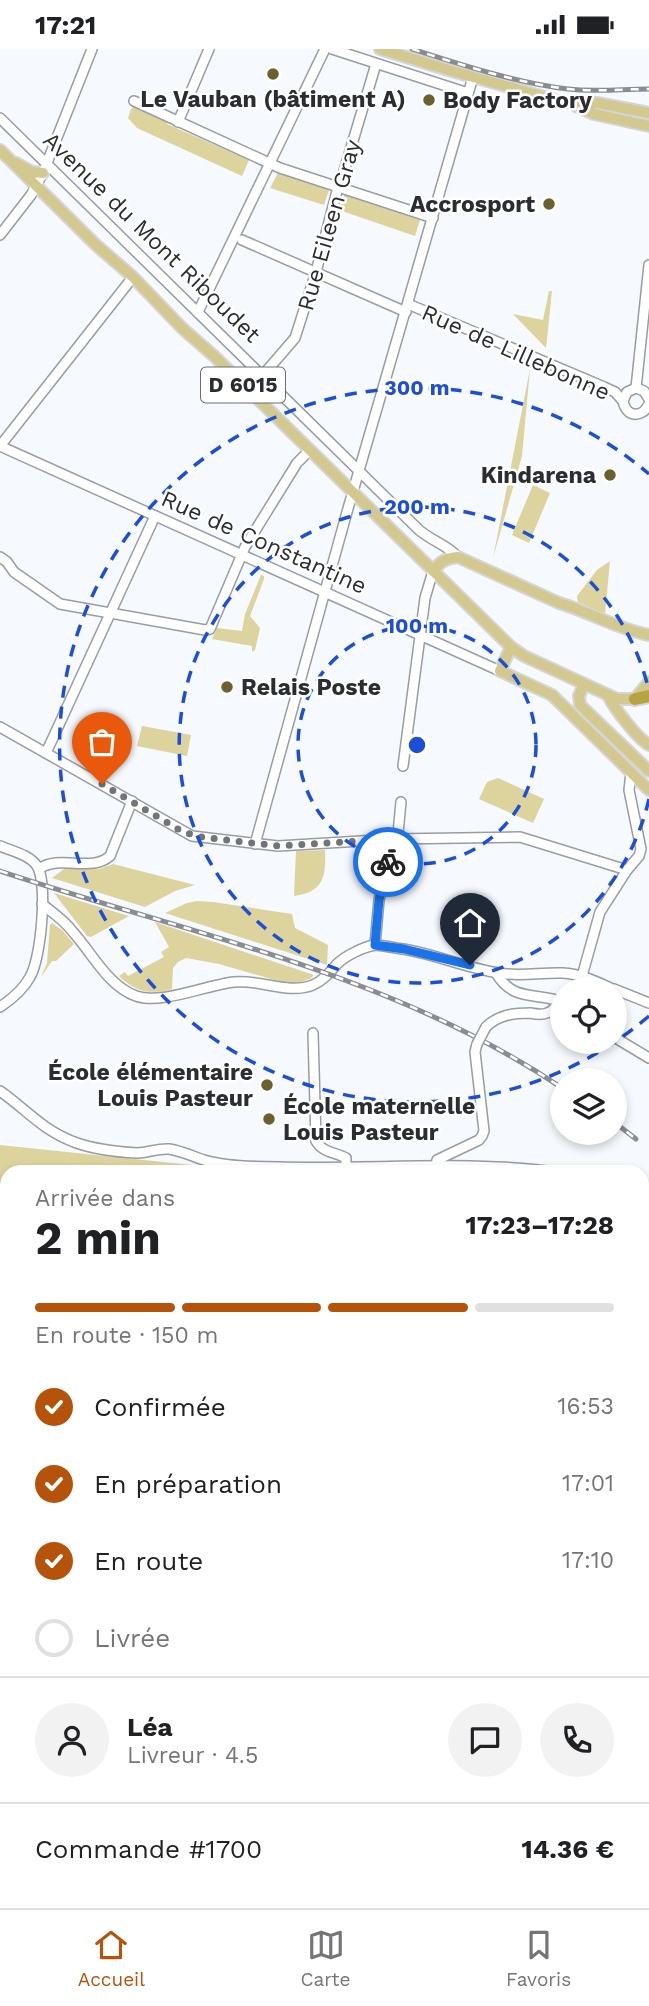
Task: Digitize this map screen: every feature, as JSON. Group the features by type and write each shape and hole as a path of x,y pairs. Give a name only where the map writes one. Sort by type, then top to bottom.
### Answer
{"highway":[{"path":"635,699 649,696"}],"main road":[{"path":"380,49 570,103 594,114 649,126"},
{"path":"570,103 598,103 649,113"},
{"name":"Avenue du Mont Riboudet","path":"0,150 511,647 524,656 608,695"},
{"name":"D 6015","path":"11,160 37,174 45,169"},
{"path":"433,571 440,562 458,557"},
{"name":"Avenue du Mont Riboudet","path":"458,557 559,603 644,634"},
{"path":"644,634 649,646"},
{"path":"500,671 511,647"},
{"name":"Rue de Constantine","path":"500,671 549,693 631,773"},
{"path":"635,699 649,682"},
{"path":"584,684 579,695 580,705 649,771"},
{"name":"D 6015","path":"608,695 621,700 635,699"},
{"path":"608,695 612,705 640,739 649,745"},
{"path":"631,773 649,790"}],"street":[{"path":"0,235 36,187 45,169 92,49"},
{"path":"178,122 209,49"},
{"path":"198,312 325,49"},
{"path":"332,49 468,93"},
{"name":"Rue Eileen Gray","path":"263,375 295,338 376,64"},
{"path":"255,844 473,77"},
{"path":"134,101 270,164 433,218"},
{"name":"Avenue du Mont Riboudet","path":"0,118 45,169 198,312 419,530 450,548 458,557"},
{"name":"Rue de Lillebonne","path":"243,240 316,272 593,382 615,393 632,415 641,414 649,404"},
{"path":"636,389 649,265"},
{"path":"0,446 133,277"},
{"path":"623,401 627,392 636,389 644,391 649,399"},
{"name":"Rue de Constantine","path":"0,446 500,671"},
{"path":"0,557 14,572 60,604 210,629 242,555 297,463 310,450"},
{"path":"46,753 155,516"},
{"path":"403,767 427,589 433,571"},
{"path":"0,727 192,835 290,846 394,839 520,837 627,870"},
{"path":"42,904 64,922 117,983 128,993 146,999 237,981 298,988 313,985 331,972 339,962 375,945 443,957 496,973 562,973 582,976 600,912 627,870 644,857 629,790 631,773"},
{"path":"39,869 52,863 96,863 105,860 110,856 132,801"},
{"path":"375,945 379,900 394,839 398,833 401,802"},
{"path":"0,846 32,860 39,869 42,883 37,964 20,992 0,1007"},
{"path":"496,973 502,983 523,995 550,997"},
{"path":"627,994 649,1003"},
{"path":"436,1165 437,1160 479,1140 484,1131 475,1052 486,1027 505,1015 550,1012"},
{"path":"313,1033 316,1141 326,1151 346,1158 346,1165"},
{"path":"627,1045 649,1058"},
{"path":"0,1091 52,1132 78,1143 137,1153 161,1149 183,1151 203,1160 251,1165"}],"shaded area":[{"path":"136,105 168,121 167,124 249,160 242,176 137,128 128,118 131,109"},
{"path":"278,173 329,190 324,205 270,188"},
{"path":"344,195 420,220 415,236 339,210"},
{"path":"549,291 552,291 546,348 513,314 543,320"},
{"path":"530,369 522,456 493,558"},
{"path":"533,485 550,493 529,543 512,535"},
{"path":"610,561 605,614 578,602 577,596 597,570"},
{"path":"261,575 264,579 250,616 260,628 255,650 252,652 252,646 212,639 217,628 242,631 245,614"},
{"path":"142,726 191,735 187,756 137,746"},
{"path":"498,778 544,799 533,823 479,799 487,782"},
{"path":"325,850 324,875 317,887 294,896 296,851"},
{"path":"113,864 195,885 175,891 145,907 52,878 68,866 99,869"},
{"path":"54,893 129,916 91,937 87,936"},
{"path":"197,901 292,914 295,928 328,945 327,965 165,913"},
{"path":"155,922 314,975 292,985 219,964 186,958 173,968 172,989 150,992 137,989 119,976 125,972 128,976 164,957 161,952 169,947"},
{"path":"52,923 74,944 56,961 52,961 41,977 47,963"},
{"path":"0,1145 191,1165 0,1165"}],"railway":[{"path":"412,49 490,73 549,86 588,90 649,89"},
{"path":"0,871 217,937 360,986 430,1015 497,1049 550,1081"},
{"path":"627,1132 636,1139"}],"way so far":[{"path":"102,784 192,835 278,846 394,839 388,862"}],"place":[{"name":"Le Vauban (bâtiment A)","path":"273,74"},
{"name":"Body Factory","path":"429,100"},
{"name":"Accrosport","path":"549,204"},
{"name":"Kindarena","path":"610,475"},
{"name":"Relais Poste","path":"227,687"},
{"name":"École élémentaire Louis Pasteur","path":"267,1085"},
{"name":"École maternelle Louis Pasteur","path":"269,1119"}],"route":[{"path":"388,862 379,900 375,945 443,957 470,965"}]}
